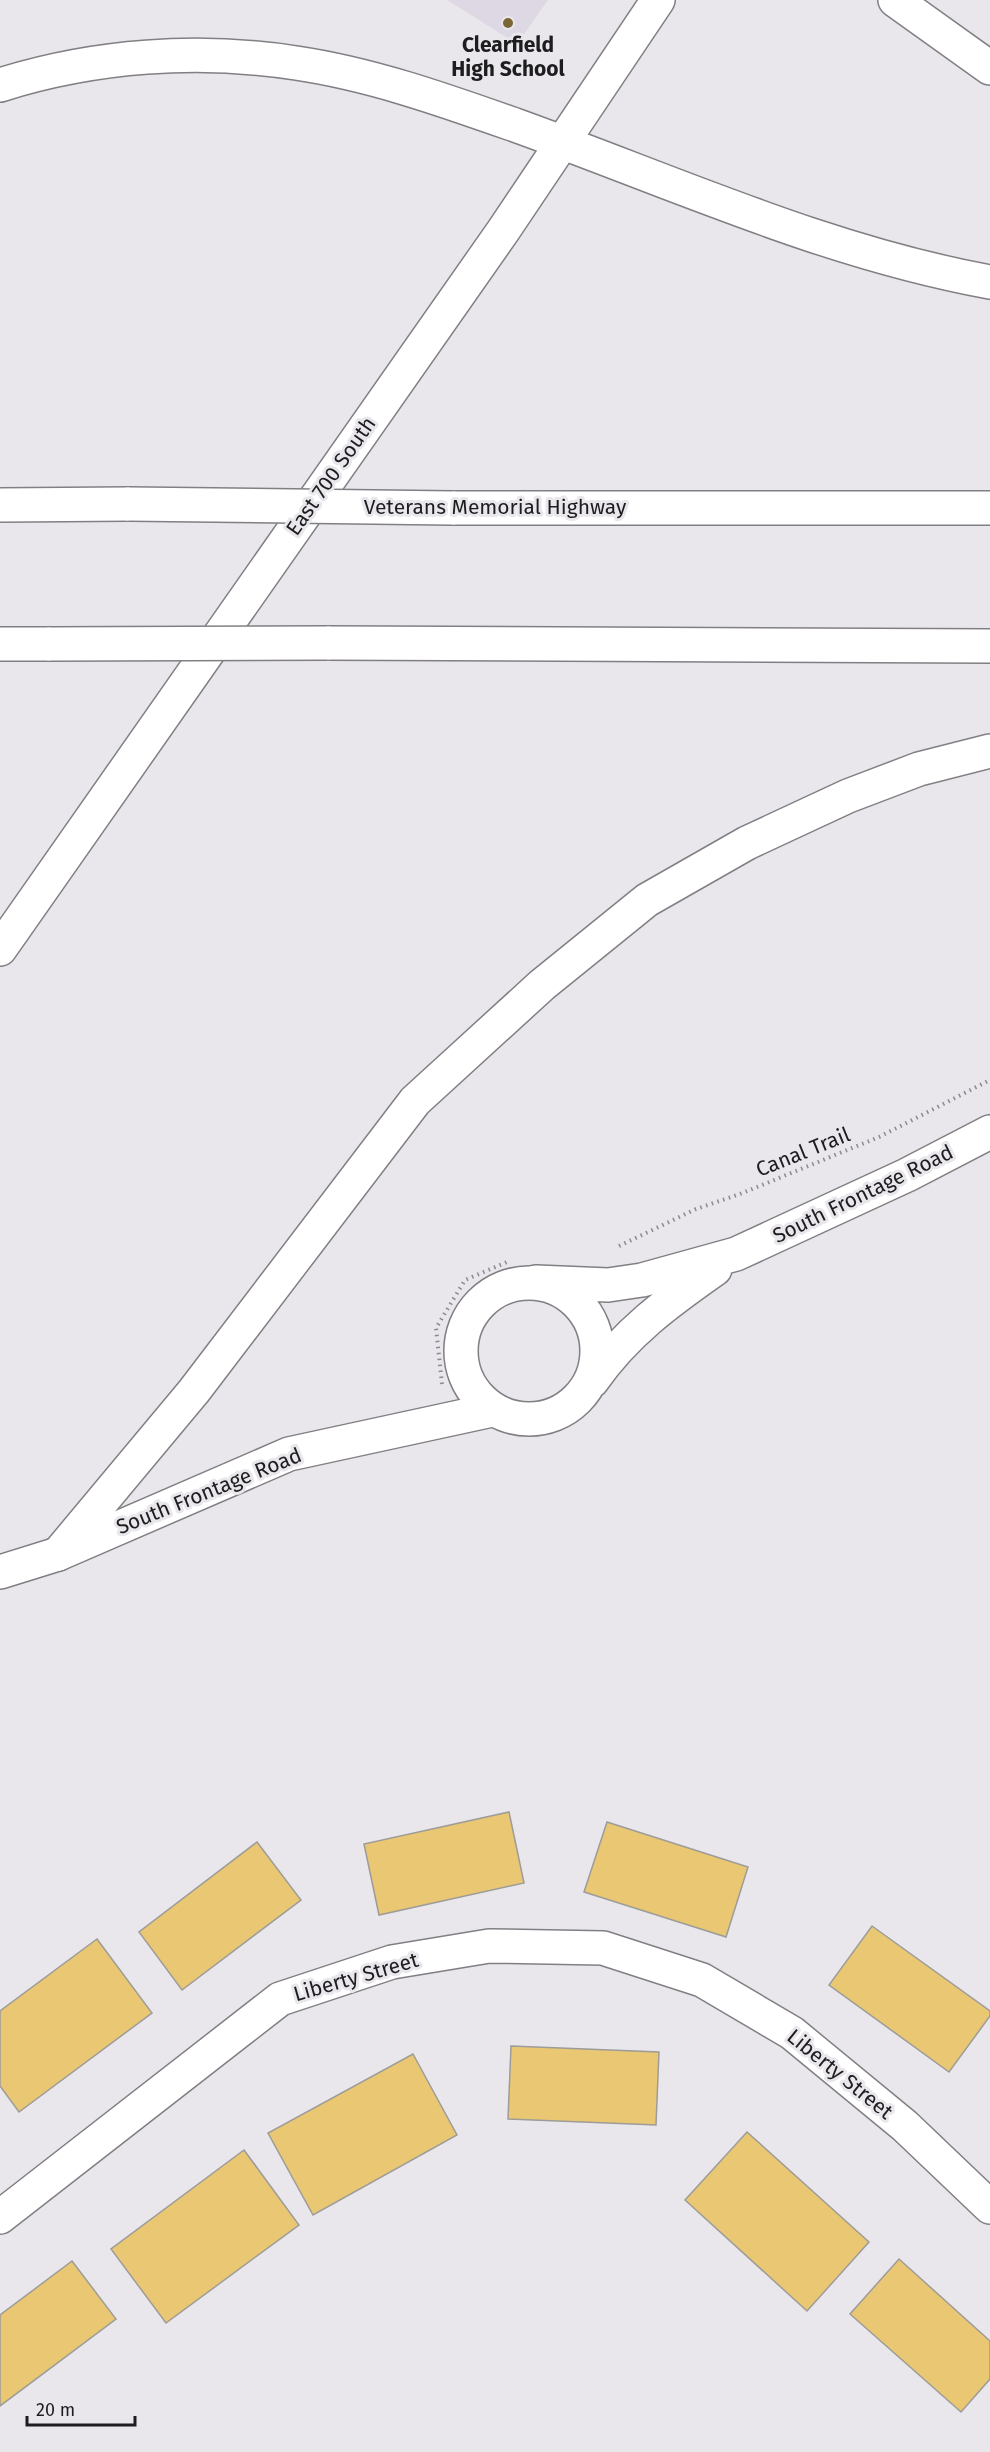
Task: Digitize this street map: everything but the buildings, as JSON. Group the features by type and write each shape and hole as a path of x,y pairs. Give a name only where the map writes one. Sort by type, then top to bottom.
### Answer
{"main road":[{"name":"East 700 South","path":"0,949 496,241 658,0"},
{"path":"896,0 990,68"},
{"path":"0,85 37,74 115,60 180,55 246,57 309,65 374,79 474,111 660,181 867,254 990,282"},
{"name":"Veterans Memorial Highway","path":"0,505 129,504 452,508 990,507"},
{"path":"0,644 990,646"},
{"path":"58,1554 194,1391 415,1101 542,985 647,900 747,843 848,796 919,769 990,751"},
{"name":"South Frontage Road","path":"736,1254 670,1300 634,1330 616,1349 578,1400 560,1413 537,1420 514,1419 492,1410 475,1395 464,1374 460,1351 464,1328 475,1308 493,1292 513,1284 536,1282 608,1285 642,1281 736,1254 907,1174 990,1132"},
{"name":"South Frontage Road","path":"536,1282 557,1288 576,1300 589,1318 597,1338 597,1361 591,1382"},
{"name":"South Frontage Road","path":"0,1572 58,1554 289,1454 492,1410"},
{"name":"Liberty Street","path":"0,2217 280,1999 392,1962 489,1946 603,1948 702,1980 792,2033 905,2126 990,2207"}],"path":[{"name":"Canal Trail","path":"624,1244 696,1209 740,1194 879,1137 990,1080"}],"shaded area":[{"name":"Clearfield High School","path":"447,0 548,0 517,44"}],"place":[{"name":"Clearfield High School","path":"508,23"}]}
